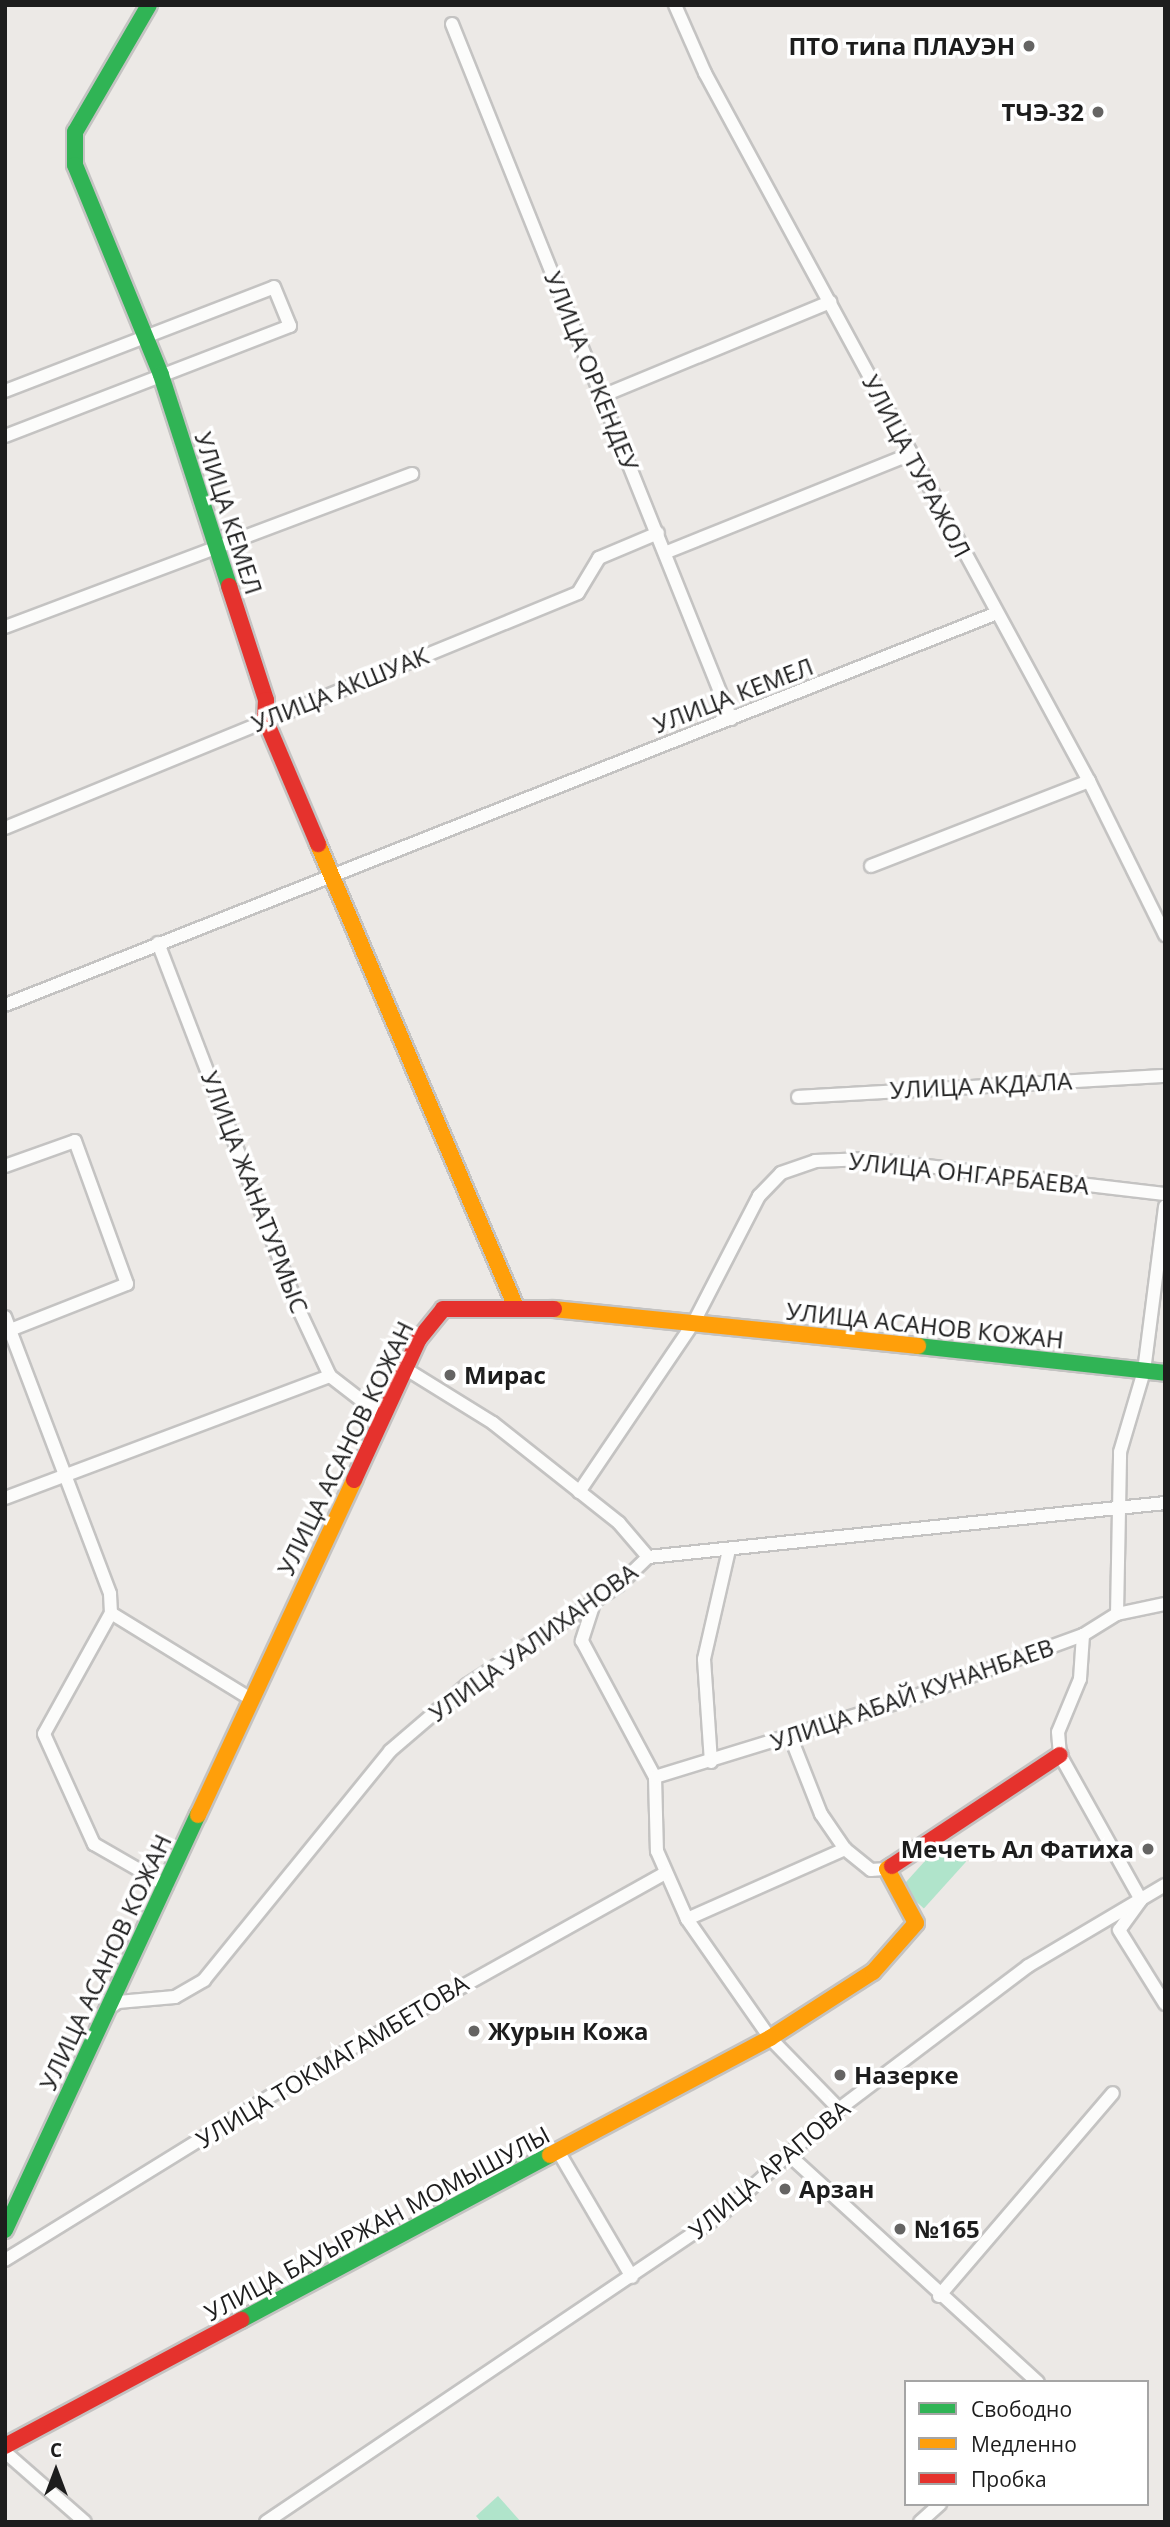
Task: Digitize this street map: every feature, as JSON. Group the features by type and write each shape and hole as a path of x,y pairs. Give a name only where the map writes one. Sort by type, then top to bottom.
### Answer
{"street":[{"name":"УЛИЦА КЕМЕЛ","path":"149,5 75,132 75,165 147,336 161,376 266,700 265,719 328,877 515,1305"},
{"name":"УЛИЦА ТУРАЖОЛ","path":"676,5 705,73 1089,781 1164,930"},
{"name":"УЛИЦА ОРКЕНДЕУ","path":"452,23 667,552 731,719"},
{"path":"5,391 274,287 290,326 5,436"},
{"path":"602,396 830,302"},
{"path":"667,552 911,454"},
{"path":"5,627 412,474"},
{"name":"УЛИЦА АКШУАК","path":"5,828 265,719 578,593 599,558 658,533"},
{"name":"УЛИЦА КЕМЕЛ","path":"5,1005 997,613"},
{"path":"871,866 1089,781"},
{"name":"УЛИЦА ЖАНАТУРМЫС","path":"158,943 330,1376"},
{"name":"УЛИЦА АКДАЛА","path":"798,1097 1165,1076"},
{"path":"5,1166 75,1141 127,1284 8,1331"},
{"name":"УЛИЦА ОНГАРБАЕВА","path":"579,1492 694,1322 759,1196 781,1173 815,1161 867,1159 1165,1194"},
{"path":"1117,1614 1120,1452 1144,1371 1158,1280 1165,1206"},
{"name":"УЛИЦА АСАНОВ КОЖАН","path":"5,2230 419,1339 443,1309 515,1305 1165,1373"},
{"path":"5,1317 8,1331 110,1594 111,1614 44,1734 94,1844 167,1886"},
{"path":"406,1369 493,1423 635,1537 648,1557"},
{"path":"5,1498 330,1376 383,1417"},
{"name":"УЛИЦА УАЛИХАНОВА","path":"107,2010 118,2002 175,1997 204,1980 390,1751 467,1685 595,1601 648,1557 728,1554 1117,1503 1165,1503"},
{"path":"712,1762 704,1659 728,1554"},
{"path":"595,1601 582,1641 589,1663 655,1777 657,1851 687,1919 771,2038 839,2109"},
{"name":"УЛИЦА АБАЙ КУНАНБАЕВ","path":"655,1777 791,1738 1083,1635 1117,1614 1165,1604"},
{"path":"111,1614 251,1699"},
{"path":"1083,1635 1080,1679 1058,1732 1060,1755 1141,1900 1119,1930 1165,2004"},
{"path":"791,1738 821,1814 845,1849 871,1870 887,1869 1060,1755"},
{"path":"687,1919 845,1849"},
{"name":"УЛИЦА БАУЫРЖАН МОМЫШУЛЫ","path":"5,2446 771,2038 873,1972 913,1933 912,1914 887,1869"},
{"name":"УЛИЦА ТОКМАГАМБЕТОВА","path":"5,2260 318,2067 666,1873"},
{"name":"УЛИЦА АРАПОВА","path":"266,2522 722,2214 839,2109 1028,1966 1165,1885"},
{"path":"939,2296 1113,2093"},
{"path":"558,2151 632,2277"},
{"path":"789,2155 939,2296 1036,2380"},
{"path":"5,2452 85,2522"},
{"path":"920,2522 938,2506"}],"green space":[{"path":"943,1841 966,1862 924,1909 901,1888"},
{"path":"498,2496 521,2522 481,2522 476,2516"}],"traffic: fast":[{"path":"149,5 75,132 75,165 161,375 229,586"},
{"path":"918,1346 1165,1373"},
{"path":"5,2230 198,1815"},
{"path":"241,2320 550,2155"}],"traffic: slow":[{"path":"318,844 515,1305"},
{"path":"554,1309 918,1346"},
{"path":"198,1815 354,1480"},
{"path":"550,2155 770,2038 873,1972 916,1923 887,1869 892,1866"}],"traffic: jam":[{"path":"229,586 266,700 265,719 318,844"},
{"path":"354,1480 419,1339 443,1309 554,1309"},
{"path":"892,1866 1060,1755"},
{"path":"5,2446 241,2320"}],"place":[{"name":"ПТО типа ПЛАУЭН","path":"1029,46"},
{"name":"ТЧЭ-32","path":"1098,112"},
{"name":"Мирас","path":"450,1375"},
{"name":"Мечеть Ал Фатиха","path":"1148,1849"},
{"name":"Журын Кожа","path":"474,2031"},
{"name":"Назерке","path":"840,2075"},
{"name":"Арзан","path":"785,2189"},
{"name":"№165","path":"900,2229"}]}
